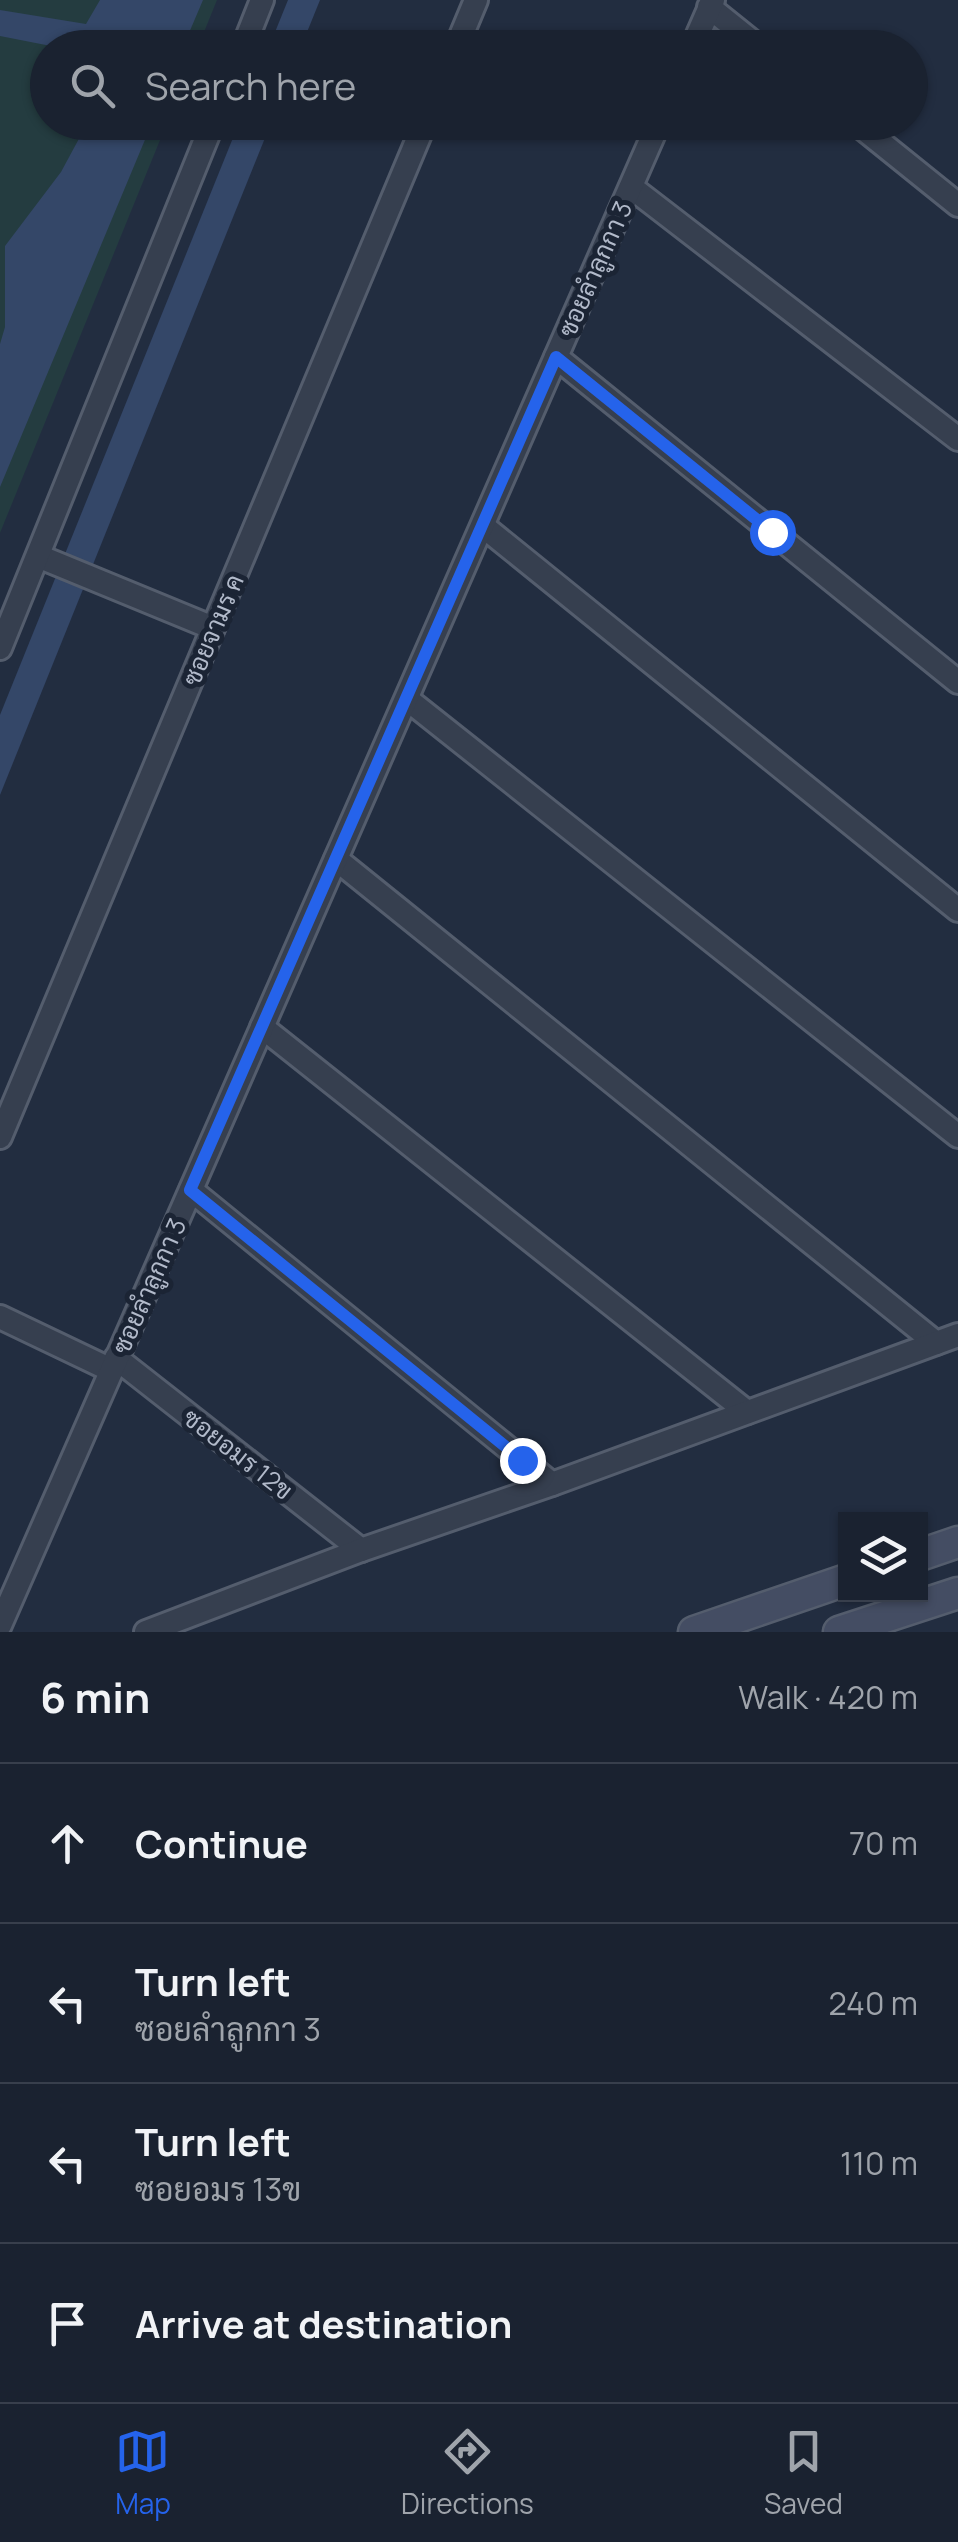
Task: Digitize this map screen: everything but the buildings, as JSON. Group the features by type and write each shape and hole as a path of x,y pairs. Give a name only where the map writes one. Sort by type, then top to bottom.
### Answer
{"main road":[{"path":"928,1552 958,1542"},
{"path":"694,1632 838,1583"},
{"path":"840,1632 958,1592"}],"street":[{"path":"250,30 262,0"},
{"path":"464,30 476,0"},
{"path":"700,30 711,4 740,30"},
{"path":"0,648 206,140"},
{"name":"ซอยจามร ค","path":"0,1136 417,140"},
{"name":"ซอยลำลูกกา 3","path":"0,1624 651,140"},
{"path":"878,140 958,204"},
{"path":"631,187 958,439"},
{"path":"556,357 958,682"},
{"path":"482,526 958,910"},
{"path":"38,556 213,628"},
{"path":"406,699 958,1136"},
{"path":"336,859 947,1339"},
{"path":"262,1027 746,1412"},
{"path":"190,1190 552,1484"},
{"name":"ซอยอมร 12ข","path":"0,1317 114,1364 360,1550"},
{"path":"146,1632 360,1550 947,1339"}],"green space":[{"path":"0,0 217,0 205,30 30,30 30,140 160,140 0,533"}],"water":[{"path":"100,0 203,0 190,30 30,30 30,42 0,36 0,10 86,24"},
{"path":"288,0 320,0 308,30 276,30"},
{"path":"78,140 145,140 0,487 5,246 61,172"},
{"path":"232,140 264,140 0,795 0,715"}],"route":[{"path":"522,1460 190,1190 556,357 772,532"}]}
